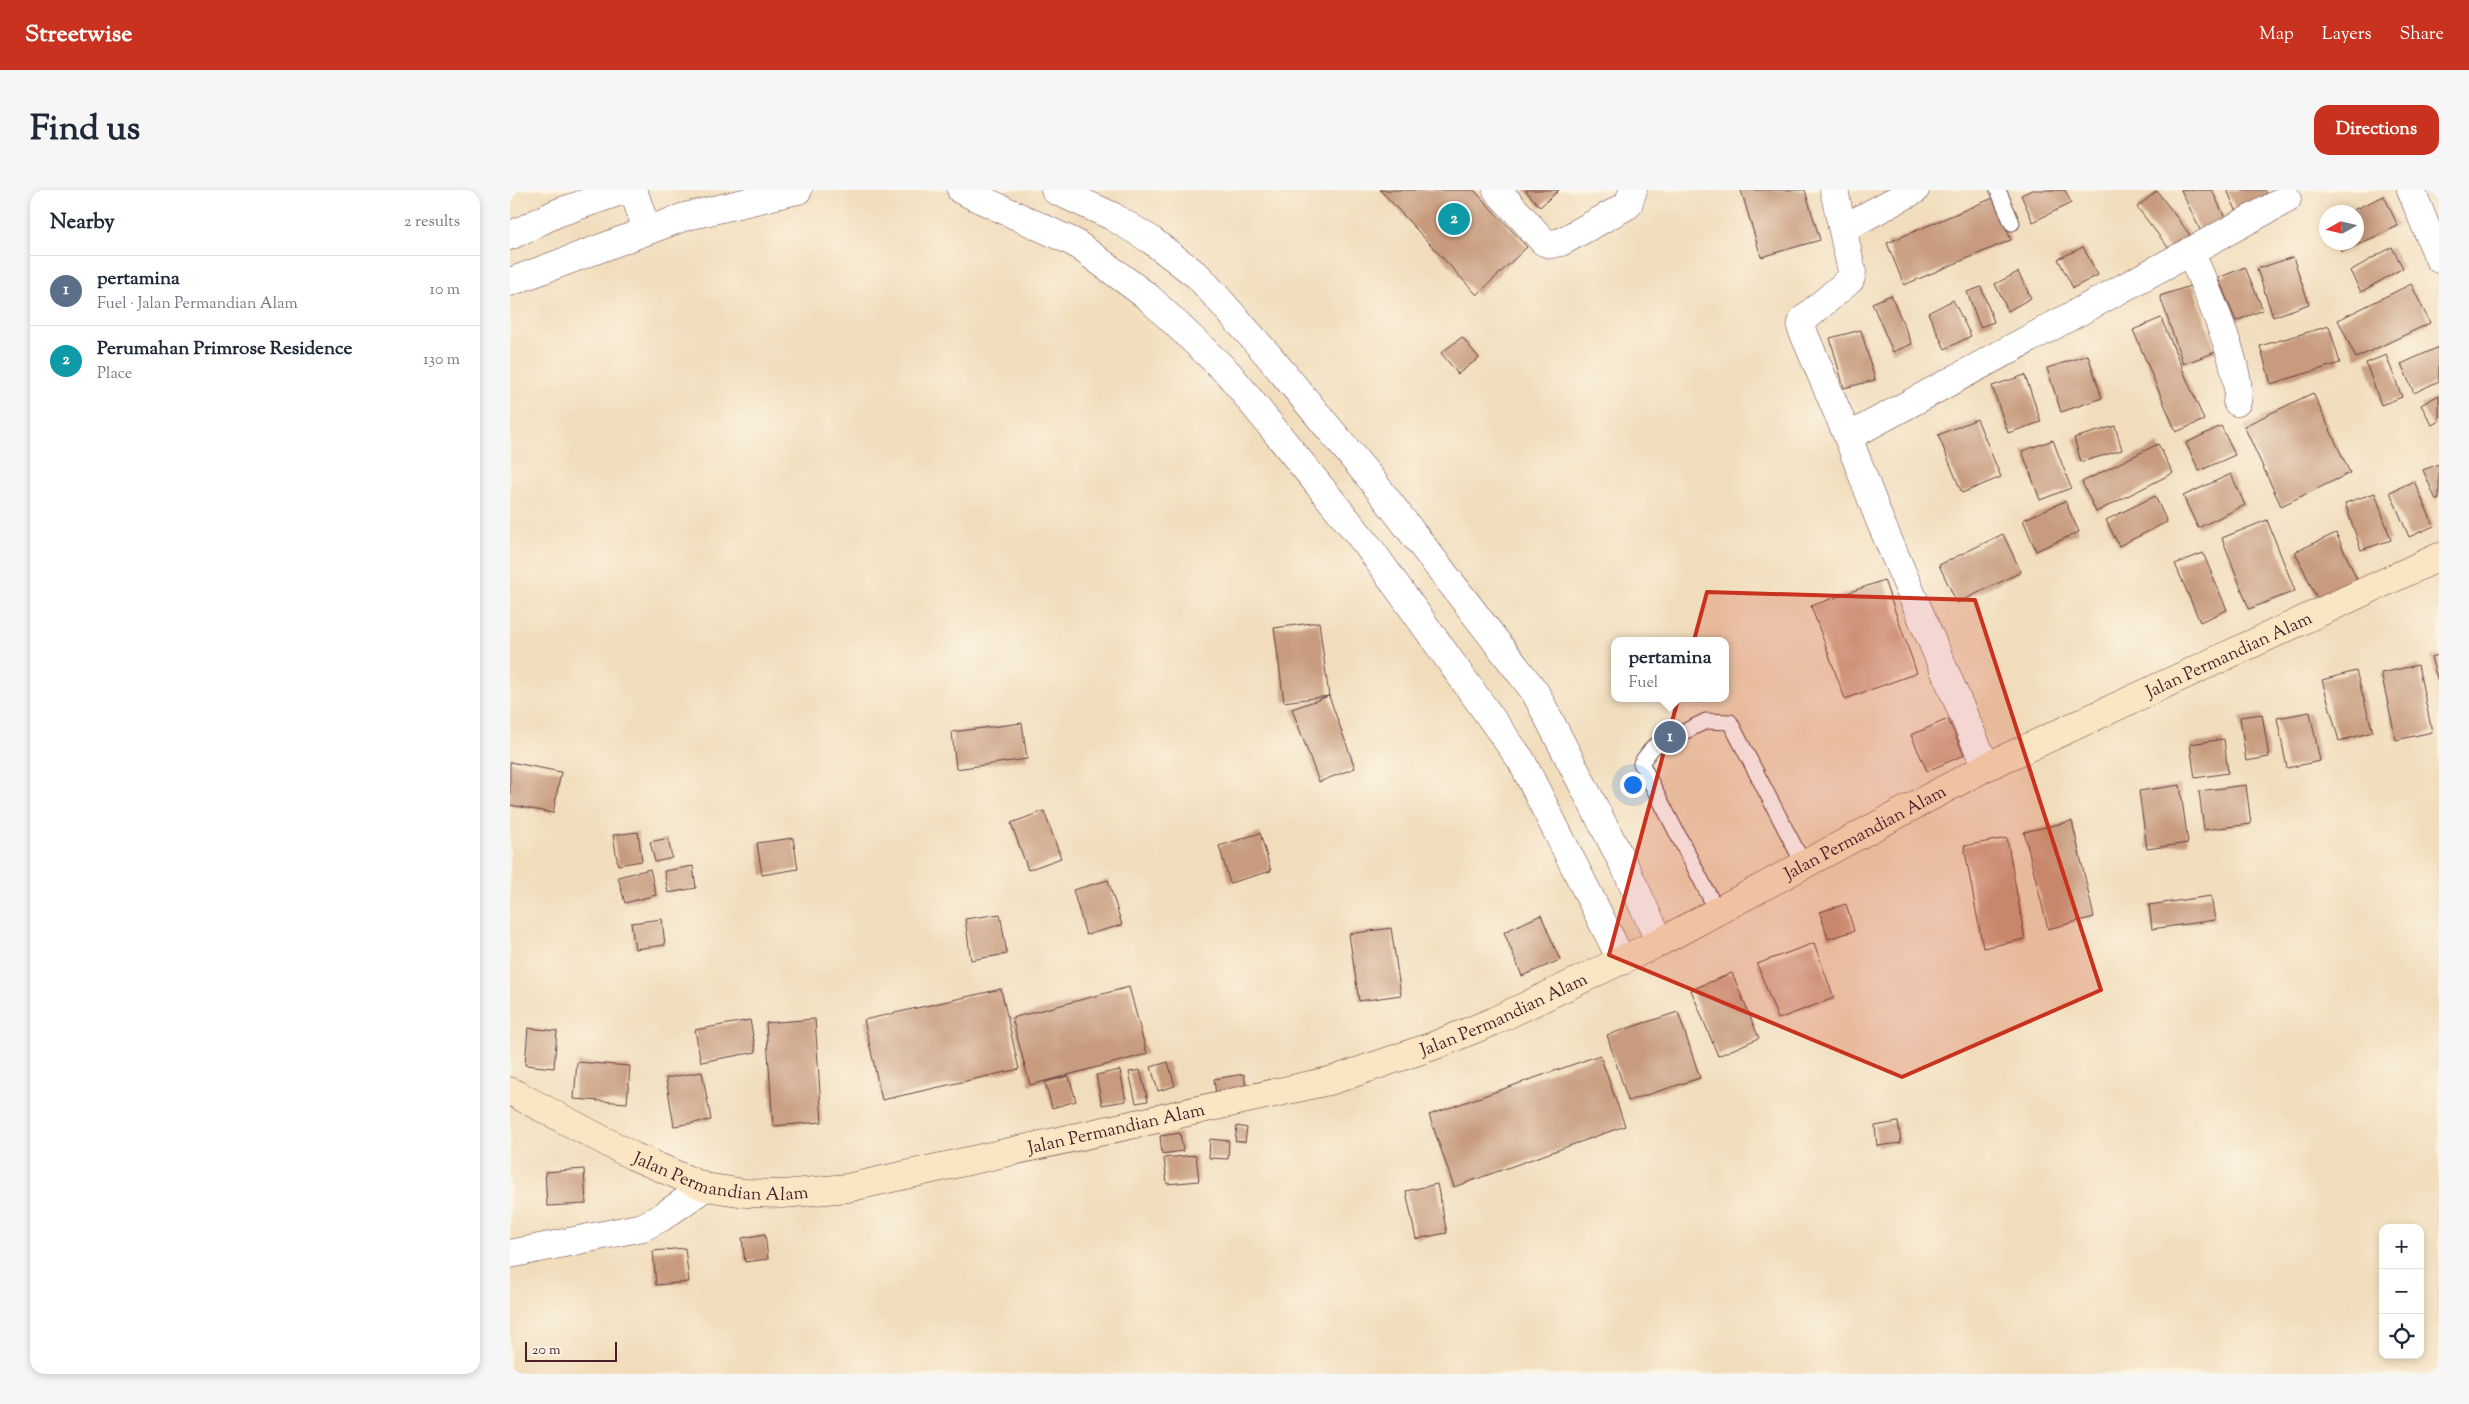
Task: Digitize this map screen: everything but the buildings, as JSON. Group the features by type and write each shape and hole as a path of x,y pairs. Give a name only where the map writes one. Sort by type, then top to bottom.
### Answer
{"main road":[{"name":"Jalan Permandian Alam","path":"510,1091 633,1156 705,1187 745,1193 783,1194 847,1188 1333,1080 1458,1036 1622,961 1986,767 2439,557"}],"street":[{"path":"510,236 557,213 624,190"},
{"path":"633,190 647,230"},
{"path":"510,282 684,217 798,190"},
{"path":"960,190 1075,242 1148,297 1229,374 1368,546 1522,760 1622,961"},
{"path":"1055,190 1120,221 1151,240 1199,277 1371,479 1535,692 1626,870 1660,942"},
{"path":"1497,190 1544,242 1551,244 1560,242 1628,205 1633,190"},
{"path":"1834,190 1844,228 1852,272 1850,280 1803,320 1801,327 1848,437 1880,521 1986,767"},
{"path":"1844,228 1915,190"},
{"path":"2410,190 2439,259"},
{"path":"1848,437 2190,251 2292,193"},
{"path":"2190,251 2227,344 2240,393 2237,402"},
{"path":"510,1254 643,1227 662,1217 705,1187"}],"lane":[{"path":"1998,190 2012,222"},
{"path":"1717,911 1640,763 1653,747 1706,721 1730,722 1804,864"}],"highlighted area":[{"path":"1707,592 1975,600 2101,990 1902,1077 1609,955"}],"place":[{"name":"Perumahan Primrose Residence","path":"1454,219"},
{"name":"pertamina","path":"1670,737"}]}
